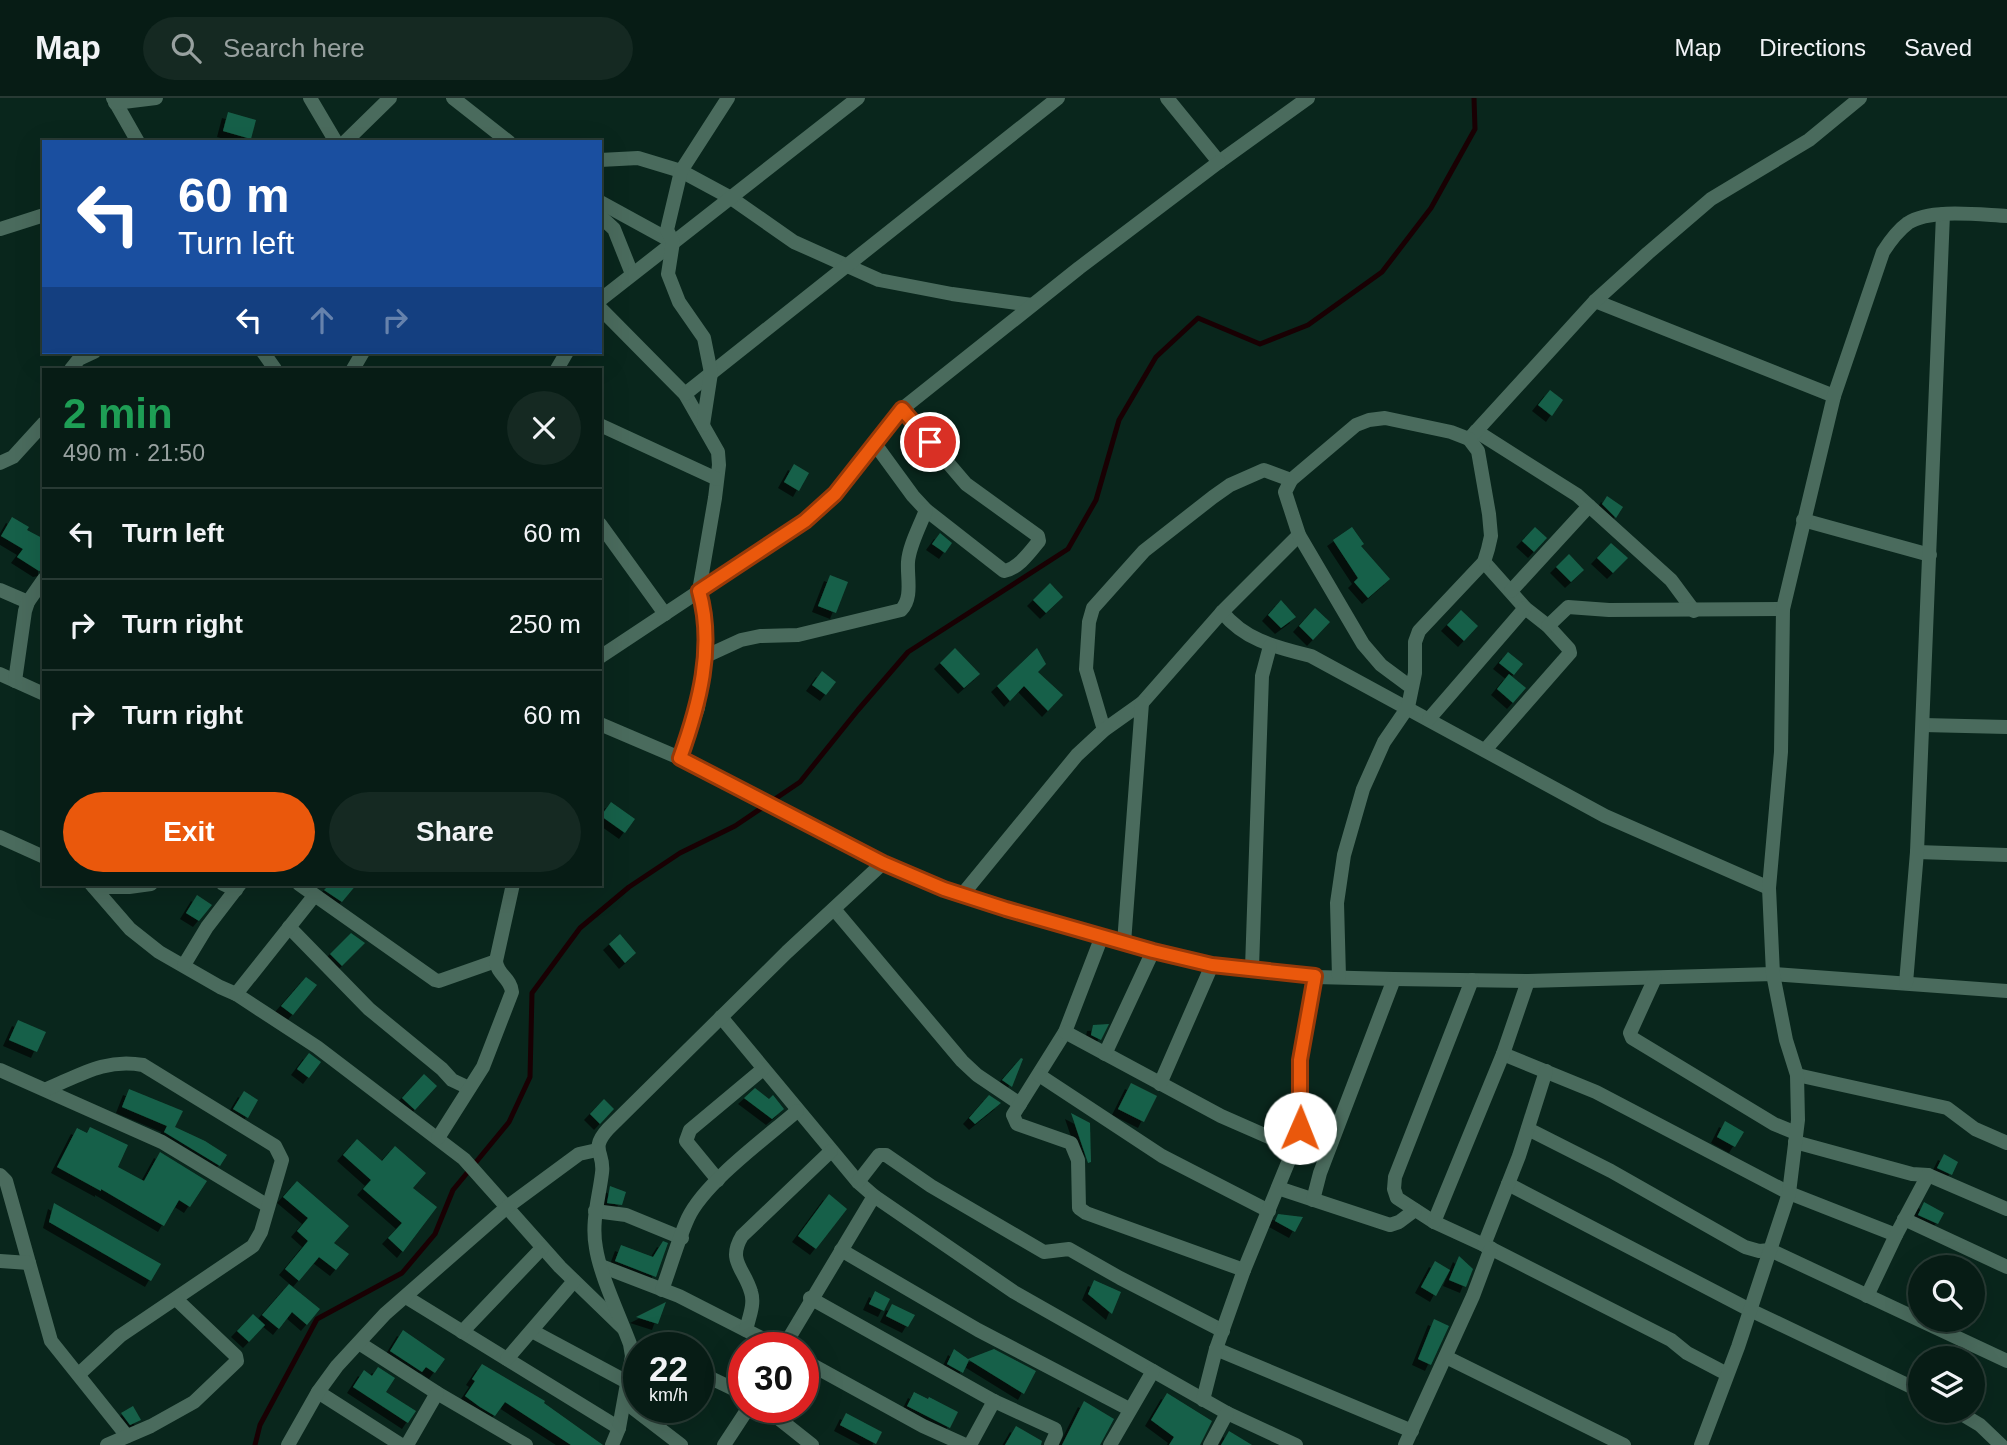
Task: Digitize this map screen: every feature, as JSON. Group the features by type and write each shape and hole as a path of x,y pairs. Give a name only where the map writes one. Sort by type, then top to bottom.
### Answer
{"street":[{"path":"137,140 114,101 156,98"},
{"path":"310,98 335,140"},
{"path":"347,140 390,98"},
{"path":"453,98 506,140"},
{"path":"703,425 710,373 704,338 679,302 668,274 673,242 667,230 681,171 728,98"},
{"path":"602,298 858,98"},
{"path":"685,394 1058,98"},
{"path":"1167,98 1219,162"},
{"path":"602,656 805,521 835,494 902,409 1032,305 1219,162 1308,98"},
{"path":"1473,435 1595,301 1647,253 1711,200 1810,140 1860,98"},
{"path":"602,160 638,158 681,171 731,198 794,242 879,280 1032,305"},
{"path":"602,203 673,242"},
{"path":"1701,1445 1789,1193 1795,1137 1797,1076 1786,1040 1773,974 1769,888 1781,752 1783,609 1803,520 1834,396 1883,252 1896,233 1911,221 1944,214 2007,216"},
{"path":"1906,983 1917,852 1944,214"},
{"path":"0,229 42,216"},
{"path":"602,218 614,229 632,274"},
{"path":"1595,301 1834,396"},
{"path":"602,310 685,394 718,452 719,465 699,591 706,631 698,708 680,758"},
{"path":"72,368 79,359 90,354"},
{"path":"875,444 926,510 1004,571 1009,571 1022,561 1039,541 1038,536 966,484 902,409"},
{"path":"1412,688 1371,655 1299,535 1285,492 1291,480 1356,425 1369,420 1385,418 1473,435 1570,490 1671,580 1693,611"},
{"path":"0,463 13,457 42,425"},
{"path":"602,426 717,479"},
{"path":"1339,977 1337,903 1344,855 1363,789 1384,743 1408,707 1415,673 1415,642 1419,631 1484,562 1491,536 1478,451 1473,435"},
{"path":"1104,730 1086,669 1089,622 1093,608 1144,551 1230,485 1264,470 1291,480"},
{"path":"1511,591 1589,506"},
{"path":"704,657 741,640 760,636 798,635 901,610 907,599 908,560 926,510"},
{"path":"1803,520 1930,555"},
{"path":"602,527 665,614"},
{"path":"962,895 1077,755 1104,730 1142,703 1222,612 1299,535"},
{"path":"1484,562 1525,607 1548,626 1569,649 1568,657 1485,750"},
{"path":"15,681 21,625 28,602 42,582"},
{"path":"0,590 28,602"},
{"path":"1429,719 1525,607"},
{"path":"1548,626 1568,607 1693,611 1783,609"},
{"path":"1222,612 1233,626 1248,636 1270,646 1311,656 1605,816 1769,888"},
{"path":"1252,968 1262,676 1270,646"},
{"path":"0,674 42,693"},
{"path":"1124,943 1142,703"},
{"path":"1923,724 2007,727"},
{"path":"602,725 680,758 883,863 962,895 1124,943 1212,965 1315,976 1394,979 1528,981 1773,974 2007,991"},
{"path":"0,837 42,856"},
{"path":"1917,852 2007,855"},
{"path":"627,1332 596,1248 595,1211 603,1169 597,1150 601,1137 721,1017 883,863"},
{"path":"93,886 130,929 159,951 236,994 317,1047 464,1159 574,1282 625,1329"},
{"path":"116,886 143,886"},
{"path":"184,965 233,886"},
{"path":"302,886 439,981 496,961"},
{"path":"438,1138 483,1067 512,992 509,982 496,968 496,961 513,886"},
{"path":"236,994 314,896"},
{"path":"834,909 962,1061 977,1075 1020,1104"},
{"path":"289,927 369,1009 452,1080 469,1088"},
{"path":"1102,936 1065,1032 1013,1115 1017,1124 1071,1143 1078,1160 1077,1199 1079,1208 1086,1213 1244,1270"},
{"path":"1105,1054 1153,951"},
{"path":"1160,1084 1212,965"},
{"path":"1203,1400 1216,1349 1244,1270 1300,1128 1300,1060 1315,976"},
{"path":"1655,978 1630,1034 1632,1038 1795,1137 1912,1174 1928,1175 2007,1209"},
{"path":"1313,1200 1320,1173 1394,979"},
{"path":"1472,980 1395,1177 1394,1189 1397,1198 1433,1222 1488,1246 1671,1340 1687,1353 1727,1374"},
{"path":"1433,1222 1503,1054 1528,981"},
{"path":"721,1017 831,1151 874,1196 1014,1292 1203,1400 1296,1445"},
{"path":"1065,1032 1221,1116 1294,1148"},
{"path":"1503,1054 1596,1091 1789,1193 1896,1235"},
{"path":"47,1089 106,1064 127,1062 143,1065 275,1146 282,1160 261,1232 253,1246 120,1336 79,1374"},
{"path":"718,1180 686,1141 687,1135 763,1069"},
{"path":"0,1070 162,1142 268,1206"},
{"path":"1405,1445 1446,1356 1488,1246 1546,1071"},
{"path":"1039,1075 1162,1156 1269,1211"},
{"path":"1797,1076 1947,1108 1975,1129 2007,1143"},
{"path":"662,1290 689,1216 718,1180 797,1111"},
{"path":"1528,1129 1611,1171 1745,1247 1759,1251 1770,1250 2007,1361"},
{"path":"288,1445 318,1392 337,1366 385,1314 507,1208 579,1154 597,1150"},
{"path":"746,1329 753,1304 752,1293 735,1257 735,1247 742,1236 831,1151"},
{"path":"858,1182 879,1155 886,1155 931,1186 1044,1252 1069,1249 1223,1331"},
{"path":"0,1175 6,1181 51,1341 127,1436"},
{"path":"1867,1296 1928,1175"},
{"path":"1508,1184 1750,1310 1908,1385"},
{"path":"1278,1188 1390,1225 1415,1210"},
{"path":"791,1332 874,1196"},
{"path":"595,1211 626,1215 681,1238"},
{"path":"1904,1219 2007,1267"},
{"path":"462,1332 542,1248"},
{"path":"841,1250 978,1330 1129,1409"},
{"path":"0,1261 29,1263"},
{"path":"601,1266 662,1290 752,1332"},
{"path":"507,1359 574,1282"},
{"path":"407,1297 619,1428"},
{"path":"810,1298 994,1402 1055,1429 1056,1434 1051,1445"},
{"path":"107,1445 194,1402 237,1361 236,1356 176,1299"},
{"path":"532,1331 623,1380"},
{"path":"359,1343 526,1445"},
{"path":"1216,1349 1412,1431"},
{"path":"1446,1356 1624,1445"},
{"path":"819,1369 923,1426 967,1445 994,1402"},
{"path":"1110,1445 1153,1371"},
{"path":"318,1392 401,1445"},
{"path":"407,1445 437,1393"},
{"path":"612,1445 623,1411"},
{"path":"1210,1445 1227,1413"},
{"path":"652,1423 681,1445"},
{"path":"724,1445 738,1423"},
{"path":"784,1423 812,1445"},
{"path":"1977,1423 2001,1445"}],"building":[{"path":"228,112 256,120 251,139 223,131"},
{"path":"1550,390 1563,400 1552,416 1538,405"},
{"path":"794,464 809,473 799,491 784,482"},
{"path":"1607,496 1623,507 1616,518 1602,504"},
{"path":"12,517 29,527 27,530 42,538 42,570 17,557 23,549 1,536"},
{"path":"1352,527 1364,544 1361,546 1390,579 1368,598 1354,582 1358,578 1333,540"},
{"path":"1535,527 1547,538 1534,552 1522,541"},
{"path":"940,533 952,543 945,553 932,544"},
{"path":"1611,543 1628,558 1613,573 1597,558"},
{"path":"1569,554 1584,570 1571,582 1556,567"},
{"path":"830,575 848,582 836,613 818,606"},
{"path":"1050,583 1063,597 1046,613 1033,600"},
{"path":"1281,600 1296,617 1281,628 1268,615"},
{"path":"1315,608 1330,622 1313,640 1299,626"},
{"path":"1461,610 1478,626 1464,641 1447,625"},
{"path":"955,648 980,674 964,688 940,663"},
{"path":"1037,648 1046,664 1038,672 1063,695 1048,711 1024,686 1010,701 997,686"},
{"path":"1508,652 1523,664 1514,675 1499,663"},
{"path":"822,671 836,682 826,695 812,685"},
{"path":"1509,674 1526,688 1513,703 1497,689"},
{"path":"611,802 635,819 625,833 602,815"},
{"path":"328,886 355,886 342,902 324,890"},
{"path":"197,895 212,905 199,921 186,913"},
{"path":"351,933 365,943 342,966 330,954"},
{"path":"620,934 636,953 625,963 609,944"},
{"path":"306,977 317,985 293,1015 281,1006"},
{"path":"18,1020 46,1032 37,1052 9,1040"},
{"path":"1109,1024 1101,1040 1091,1035 1093,1025"},
{"path":"309,1053 321,1062 309,1078 297,1069"},
{"path":"1021,1058 1023,1059 1012,1087 1002,1080"},
{"path":"424,1074 437,1086 415,1110 402,1098"},
{"path":"1131,1083 1157,1096 1144,1122 1118,1109"},
{"path":"755,1088 769,1099 773,1095 784,1109 772,1119 744,1098"},
{"path":"129,1089 183,1111 175,1127 227,1155 220,1166 164,1132 167,1126 122,1107"},
{"path":"244,1091 258,1100 248,1118 233,1109"},
{"path":"989,1095 1001,1103 975,1124 969,1118"},
{"path":"604,1099 614,1109 600,1124 590,1114"},
{"path":"1071,1113 1090,1123 1091,1162 1088,1163"},
{"path":"1725,1121 1744,1132 1735,1147 1717,1137"},
{"path":"90,1127 128,1145 118,1167 144,1181 160,1152 207,1181 190,1207 179,1200 164,1226 57,1167 77,1128 87,1133"},
{"path":"357,1139 382,1161 395,1146 426,1173 413,1188 437,1207 403,1252 388,1238 402,1223 363,1189 371,1180 343,1155"},
{"path":"1944,1154 1958,1162 1952,1175 1937,1168"},
{"path":"297,1181 349,1226 334,1243 349,1254 336,1270 319,1257 299,1281 285,1269 308,1241 297,1231 308,1218 283,1197"},
{"path":"610,1186 626,1192 622,1205 607,1203"},
{"path":"829,1194 847,1209 816,1249 798,1236"},
{"path":"1924,1202 1944,1213 1938,1224 1918,1215"},
{"path":"54,1203 161,1264 151,1281 49,1222"},
{"path":"1278,1214 1303,1217 1295,1232 1275,1221"},
{"path":"663,1241 668,1243 656,1277 615,1261 621,1245 653,1257"},
{"path":"1459,1256 1473,1269 1466,1287 1449,1280"},
{"path":"1435,1261 1450,1270 1436,1296 1421,1287"},
{"path":"1094,1280 1121,1292 1112,1314 1088,1294"},
{"path":"289,1284 320,1309 307,1325 292,1312 279,1329 262,1315"},
{"path":"875,1291 890,1299 884,1311 869,1304"},
{"path":"666,1302 658,1324 636,1317"},
{"path":"892,1304 915,1315 908,1327 886,1316"},
{"path":"253,1314 265,1325 249,1342 237,1331"},
{"path":"1434,1319 1449,1326 1431,1365 1418,1359"},
{"path":"403,1330 445,1359 435,1373 426,1367 422,1372 390,1351"},
{"path":"954,1349 968,1359 994,1349 1036,1371 1024,1394 969,1360 963,1373 947,1364"},
{"path":"482,1364 545,1401 544,1403 603,1445 571,1445 505,1402 495,1416 480,1407 465,1396"},
{"path":"378,1367 395,1378 386,1392 416,1411 408,1423 353,1387 364,1370 372,1376"},
{"path":"914,1392 958,1412 950,1428 907,1406"},
{"path":"1167,1393 1212,1421 1200,1445 1169,1445 1174,1437 1151,1420"},
{"path":"1084,1401 1114,1419 1100,1445 1062,1445"},
{"path":"133,1406 141,1420 130,1425 121,1413"},
{"path":"846,1413 882,1432 876,1444 840,1425"},
{"path":"1016,1426 1042,1441 1041,1445 1005,1445"},
{"path":"1229,1431 1252,1445 1221,1445"}],"waterway":[{"path":"255,1445 260,1425 317,1319 402,1273 435,1234 453,1190 509,1122 530,1077 532,993 580,928 629,887 680,853 735,826 800,782 908,652 1068,549 1096,500 1119,420 1156,357 1198,318 1260,344 1308,325 1382,272 1431,208 1475,129 1474,98"}],"route":[{"path":"930,442 902,409 835,494 805,521 699,591 706,631 702,673 698,708 680,758 883,863 944,889 1153,951 1212,965 1315,976 1300,1060 1300,1128"}]}
